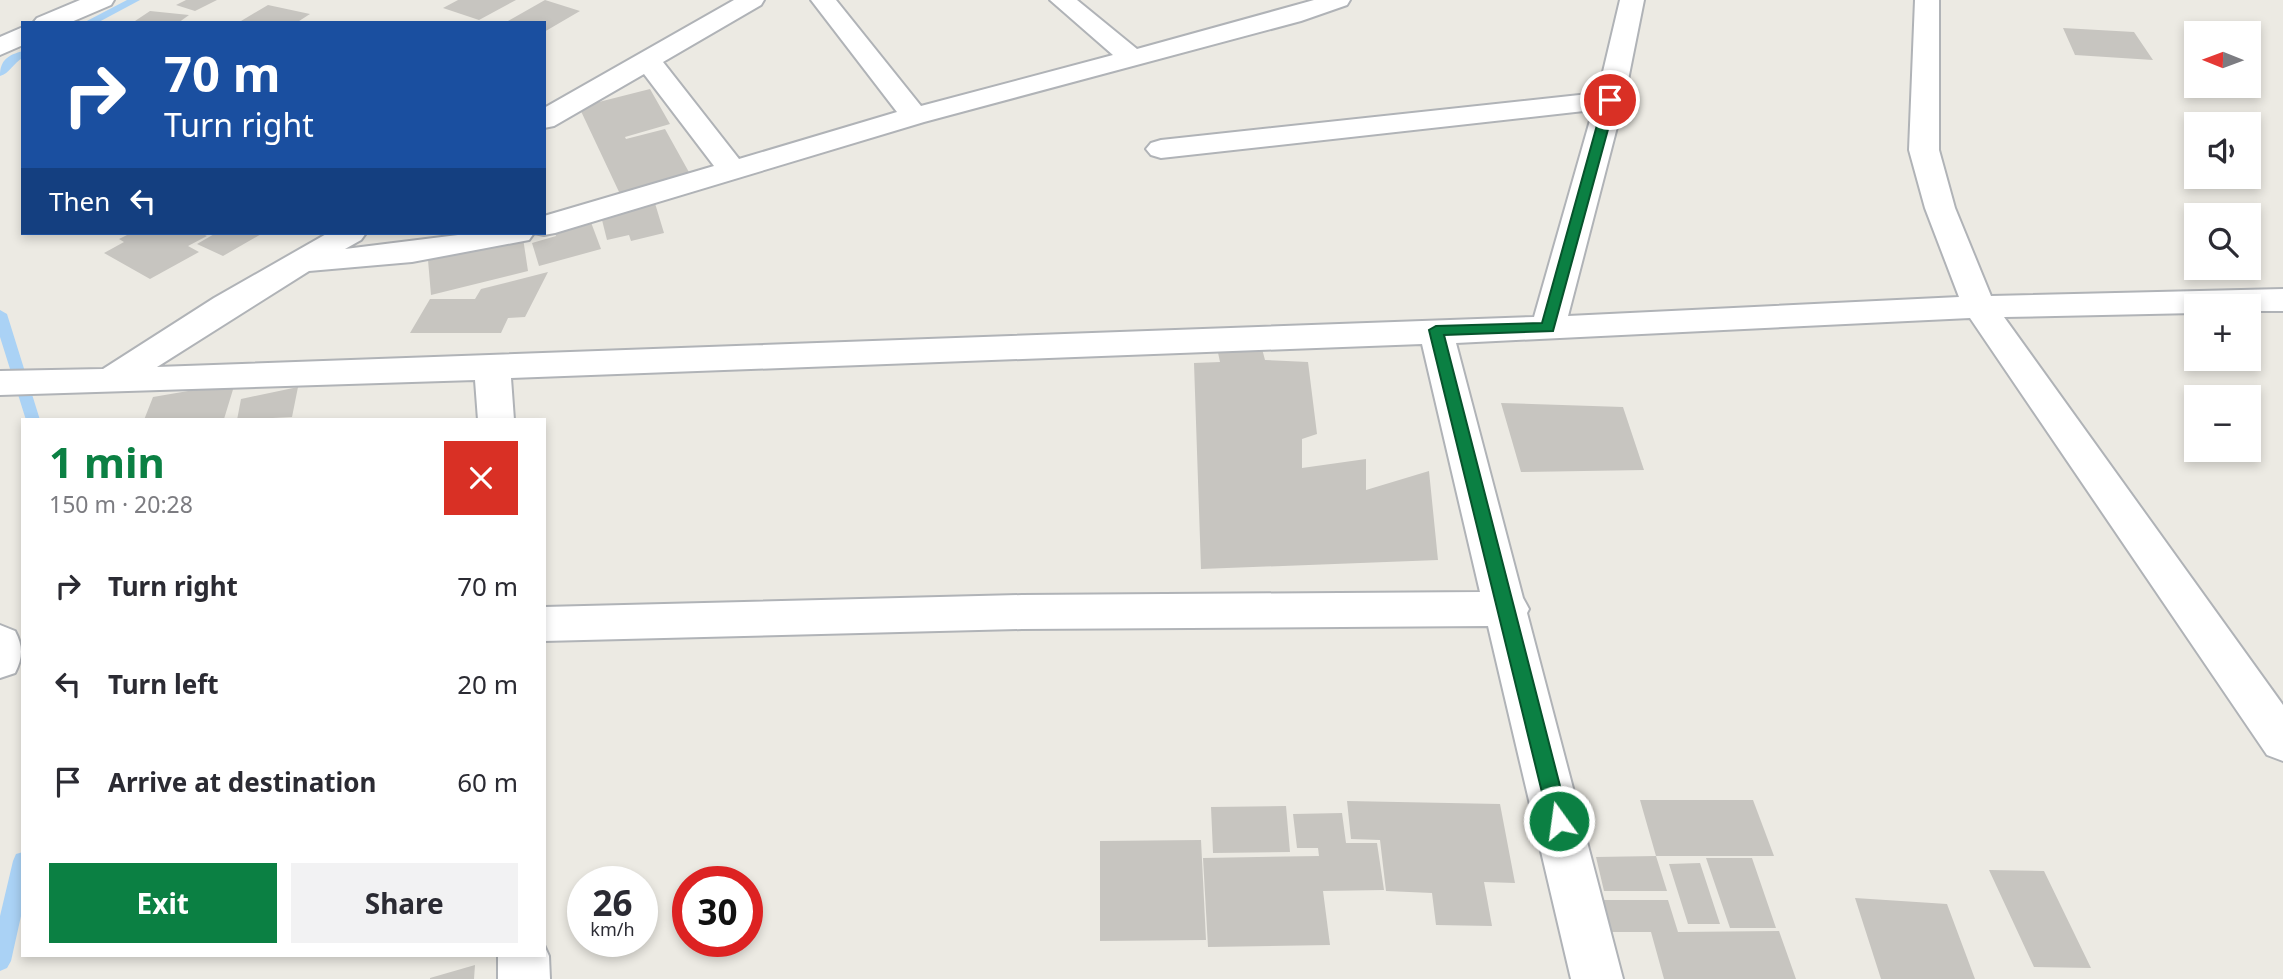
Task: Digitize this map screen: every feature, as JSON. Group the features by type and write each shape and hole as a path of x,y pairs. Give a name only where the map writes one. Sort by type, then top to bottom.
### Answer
{"street":[{"path":"52,21 102,0"},
{"path":"546,119 752,0"},
{"path":"823,0 914,116"},
{"path":"1062,0 1132,58"},
{"path":"1266,0 1292,16"},
{"path":"546,225 914,116 1292,16 1338,0"},
{"path":"1548,328 1610,100 1632,0"},
{"path":"1927,0 1924,150 1940,208 1979,307 2283,741"},
{"path":"0,47 21,36"},
{"path":"648,61 732,170"},
{"path":"1160,149 1610,100"},
{"path":"113,379 226,306 348,235"},
{"path":"304,261 375,259 468,245 510,235"},
{"path":"0,383 63,383 1436,330 1548,328 1979,307 2283,300"},
{"path":"1436,330 1508,609 1597,979"},
{"path":"492,365 496,418"},
{"path":"546,624 1008,613 1508,609"},
{"path":"0,643 0,660"},
{"path":"523,957 524,979"}],"building":[{"path":"186,0 217,0 195,11 176,5"},
{"path":"458,0 516,0 479,20 443,8"},
{"path":"545,0 580,11 546,31 546,21 508,21"},
{"path":"268,5 310,14 299,21 241,21"},
{"path":"150,11 189,15 181,21 135,21"},
{"path":"2063,28 2134,32 2153,60 2075,55"},
{"path":"650,89 670,124 625,137 626,139 665,129 690,174 620,194 579,107"},
{"path":"654,200 664,233 631,241 629,235 607,240 600,212"},
{"path":"589,217 601,249 539,266 532,243 556,236 553,227"},
{"path":"127,235 207,236 188,246 199,252 150,279 104,253 124,242 119,239"},
{"path":"213,235 260,235 223,256 197,244"},
{"path":"523,238 528,271 431,295 428,260"},
{"path":"548,272 525,317 508,318 501,333 410,333 430,299 475,299 481,289"},
{"path":"1261,345 1265,360 1308,362 1317,434 1302,439 1302,468 1366,459 1366,490 1429,471 1438,560 1201,569 1194,363 1220,362 1217,348"},
{"path":"235,383 224,418 145,418 153,397"},
{"path":"298,387 292,417 237,418 241,399"},
{"path":"1501,403 1623,407 1644,470 1521,472"},
{"path":"1640,800 1753,800 1774,856 1656,856"},
{"path":"1347,801 1500,804 1515,883 1484,882 1492,926 1436,925 1432,893 1386,891 1380,840 1351,839"},
{"path":"1286,806 1290,852 1213,853 1211,807"},
{"path":"1342,813 1346,843 1377,843 1384,890 1323,891 1330,945 1208,947 1203,858 1319,856 1318,848 1297,848 1293,814"},
{"path":"1201,840 1206,940 1100,941 1100,841"},
{"path":"1656,856 1667,891 1604,891 1596,857"},
{"path":"1706,858 1752,858 1776,928 1730,928"},
{"path":"1700,863 1720,924 1688,924 1669,864"},
{"path":"1989,870 2044,871 2091,968 2034,967"},
{"path":"1855,898 1947,904 1975,979 1881,979"},
{"path":"1602,900 1668,900 1678,932 1779,931 1796,979 1664,979 1651,932 1611,932"},
{"path":"475,965 474,979 430,979 430,978"}],"waterway":[{"path":"92,21 135,0"},
{"path":"0,73 10,60 21,55"},
{"path":"0,314 32,418"},
{"path":"0,961 21,870"}],"route":[{"path":"1559,821 1436,330 1548,328 1610,100"}]}
